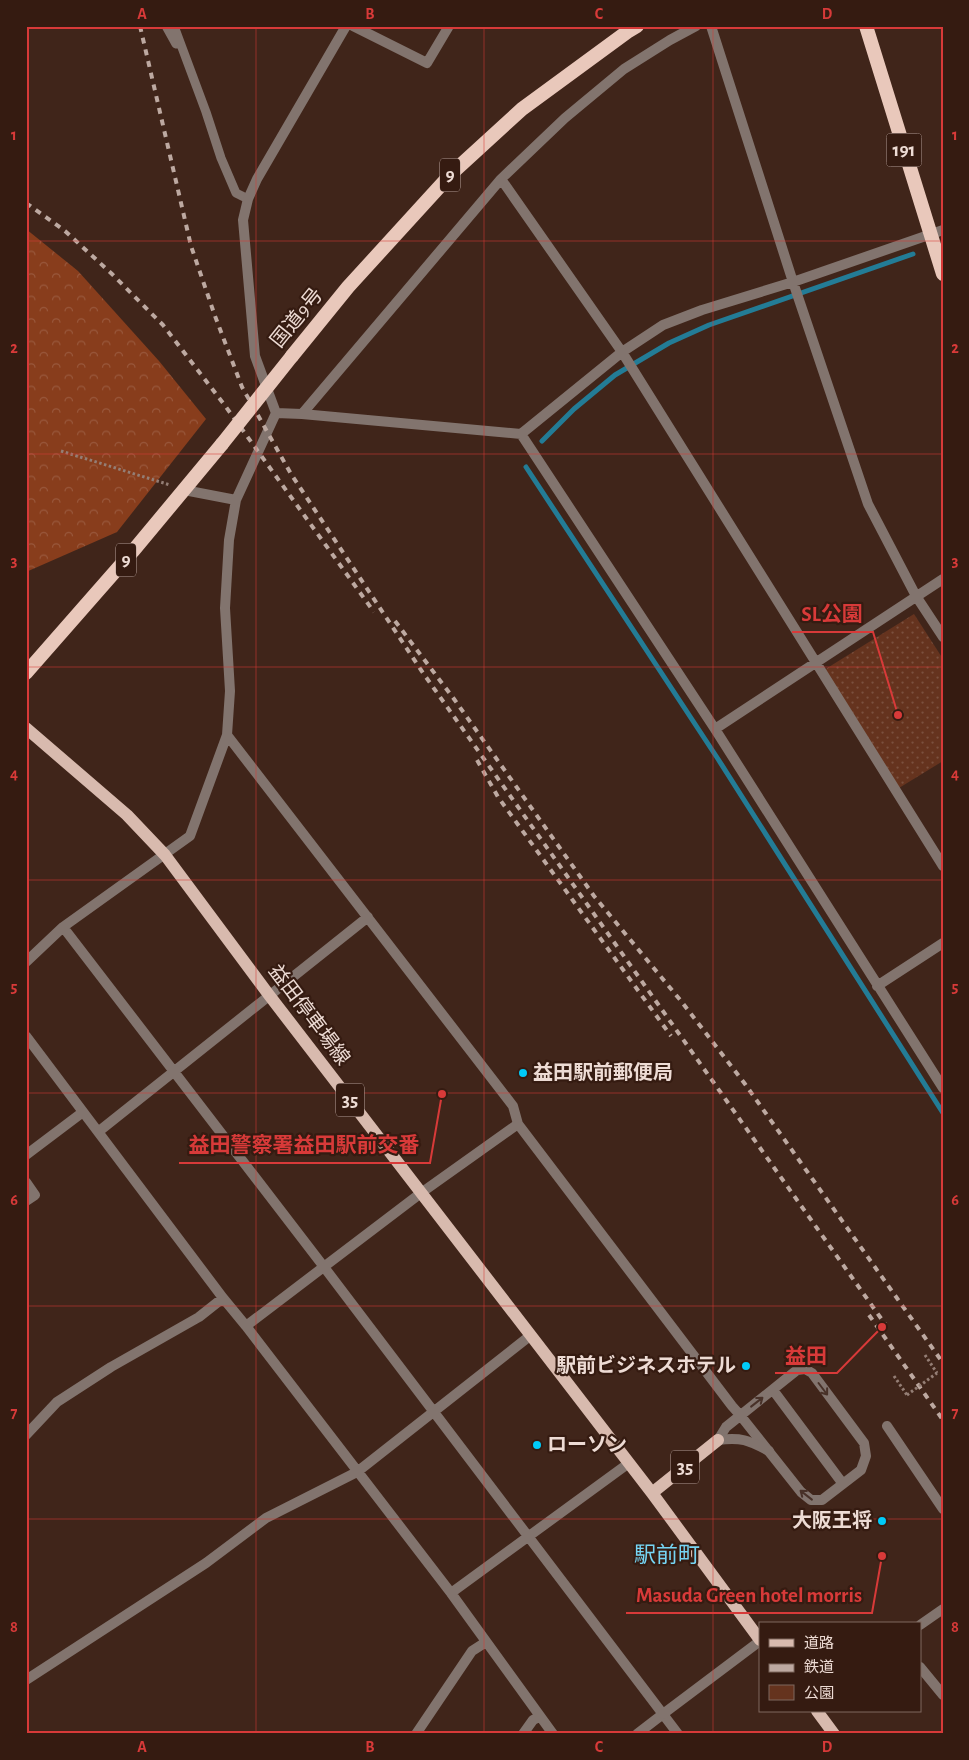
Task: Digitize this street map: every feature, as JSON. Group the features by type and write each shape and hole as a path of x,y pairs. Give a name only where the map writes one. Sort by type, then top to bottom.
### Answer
{"highway":[{"name":"国道9号","path":"26,673 184,490 348,287 452,174 522,109 626,32 637,26"},
{"name":"191","path":"866,26 936,232 943,274"}],"main road":[{"name":"益田停車場線","path":"26,728 127,815 165,855 421,1193 652,1493 759,1640"},
{"name":"35","path":"652,1493 718,1440"},
{"path":"818,1712 834,1734"}],"street":[{"path":"26,962 63,927 190,836 227,735 230,691 224,608 229,540 236,500 276,413 255,356 243,220 248,200 257,179 346,26"},
{"path":"353,26 427,63 449,26"},
{"path":"302,414 501,179 565,118 624,69 696,26"},
{"path":"711,26 793,282 868,504 916,596 943,637"},
{"path":"501,179 622,352 943,866"},
{"path":"276,413 521,434 622,352 663,325 702,310 793,282 936,232"},
{"path":"521,434 715,729 943,1088"},
{"path":"184,490 236,500"},
{"path":"715,729 943,579"},
{"path":"227,735 513,1106 518,1124 732,1406 740,1415 769,1451 801,1492 812,1500 822,1500 861,1470 866,1456 864,1444 812,1373 804,1369 796,1370 740,1415 726,1427 718,1440"},
{"path":"98,1132 368,917"},
{"path":"63,927 324,1267 678,1734"},
{"path":"877,986 943,943"},
{"path":"26,1036 223,1298 451,1593 552,1734"},
{"path":"26,1155 83,1112"},
{"path":"246,1326 421,1193 518,1124"},
{"path":"26,1182 35,1195 26,1201"},
{"path":"26,1435 56,1402 110,1367 199,1317 223,1298"},
{"path":"26,1680 206,1562 266,1518 357,1472 531,1335"},
{"path":"773,1390 843,1484"},
{"path":"887,1426 943,1509"},
{"path":"718,1440 737,1438 752,1442 769,1451"},
{"path":"451,1593 629,1464"},
{"path":"922,1624 943,1609"},
{"path":"416,1734 472,1651 486,1642"},
{"path":"638,1734 759,1642"},
{"path":"922,1669 943,1695"},
{"path":"523,1734 532,1720 539,1717"}],"lane":[{"path":"166,26 190,70"},
{"path":"174,26 221,158 236,193 248,200"}],"path":[{"path":"61,451 184,490"},
{"path":"894,1376 907,1395 937,1374 925,1355"}],"green space":[{"path":"26,229 78,271 159,361 206,419 117,532 26,572"},
{"path":"914,614 943,659 943,761 899,788 824,670"}],"waterway":[{"path":"542,441 574,409 615,375 669,343 709,325 913,254"},
{"path":"526,467 718,759 943,1113"}],"railway":[{"path":"140,26 191,246 242,387 291,474 423,673 885,1324"},
{"path":"26,203 65,231 112,274 163,325 226,407 374,612"},
{"path":"395,621 454,699 594,896 681,1001 745,1084 943,1363"},
{"path":"477,760 498,797 671,1036"},
{"path":"869,1315 943,1420"}],"place":[{"name":"SL公園","path":"898,715"},
{"name":"益田駅前郵便局","path":"523,1073"},
{"name":"益田警察署益田駅前交番","path":"442,1094"},
{"name":"益田","path":"882,1327"},
{"name":"駅前ビジネスホテル","path":"746,1366"},
{"name":"ローソン","path":"537,1445"},
{"name":"大阪王将","path":"882,1521"},
{"name":"Masuda Green hotel morris","path":"882,1556"}],"district":[{"name":"駅前町","path":"667,1555"}]}
